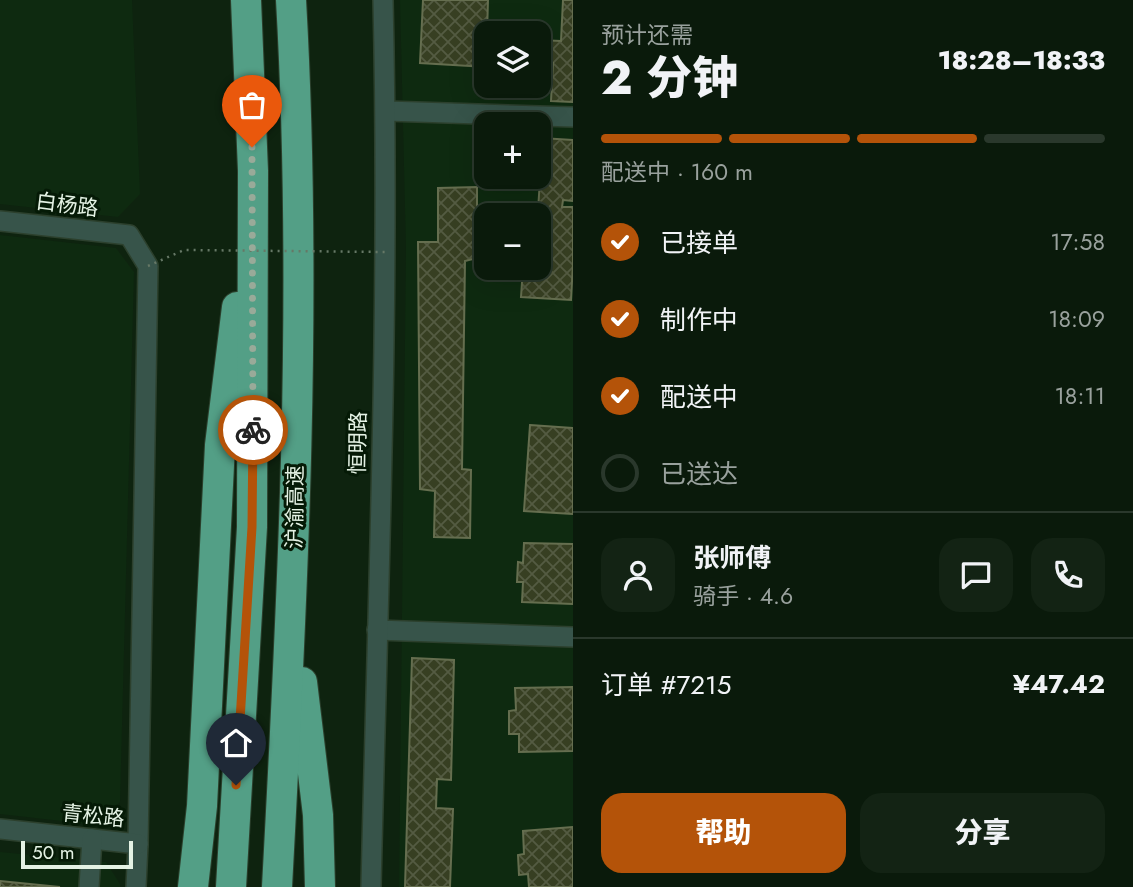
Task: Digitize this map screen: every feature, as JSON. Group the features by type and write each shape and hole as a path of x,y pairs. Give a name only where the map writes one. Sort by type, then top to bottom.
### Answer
{"highway":[{"name":"沪渝高速","path":"231,887 252,527 253,171 246,0"},
{"name":"沪渝高速","path":"277,887 292,605 298,377 297,101 291,0"},
{"path":"194,887 202,806 220,445 253,171"},
{"path":"292,605 318,815 320,887"}],"street":[{"name":"恒明路","path":"370,887 385,252 386,111 383,0"},
{"path":"386,111 573,117"},
{"name":"白杨路","path":"0,221 129,235 148,266"},
{"path":"138,844 148,266"},
{"path":"377,631 573,637"},
{"name":"青松路","path":"0,829 138,844 136,887"},
{"path":"89,887 92,839"}],"path":[{"path":"148,266 184,250 385,252"}],"shaded area":[{"path":"0,0 132,0 140,194 118,217 0,204"},
{"path":"400,0 573,0 573,887 399,887 406,249"},
{"path":"0,235 116,248 134,272 120,802 97,825 0,814"},
{"path":"0,852 106,862 120,887 0,887"}],"building":[{"path":"423,0 488,0 487,21 474,21 474,66 420,63"},
{"path":"563,0 573,0 573,102 551,101 551,41 561,41"},
{"path":"551,139 573,140 573,201 563,200 562,207 573,207 571,300 521,297 522,280 551,280 551,203 538,203 539,189 551,189"},
{"path":"438,188 477,189 477,203 474,203 474,259 465,261 462,469 471,470 470,538 434,537 435,491 420,489 418,242 438,242"},
{"path":"530,425 573,428 573,514 524,511"},
{"path":"524,543 573,544 573,604 522,602 523,582 517,582 518,562 523,563"},
{"path":"412,658 454,660 451,780 437,779 436,808 453,809 450,887 405,887"},
{"path":"573,687 573,751 519,752 519,734 509,734 509,711 516,710 515,688"},
{"path":"573,827 573,887 529,887 528,874 519,875 518,855 524,854 523,831"},
{"path":"0,881 60,887 0,887"}],"way so far":[{"path":"252,147 253,430"}],"route":[{"path":"236,785 252,527 253,430"}]}
